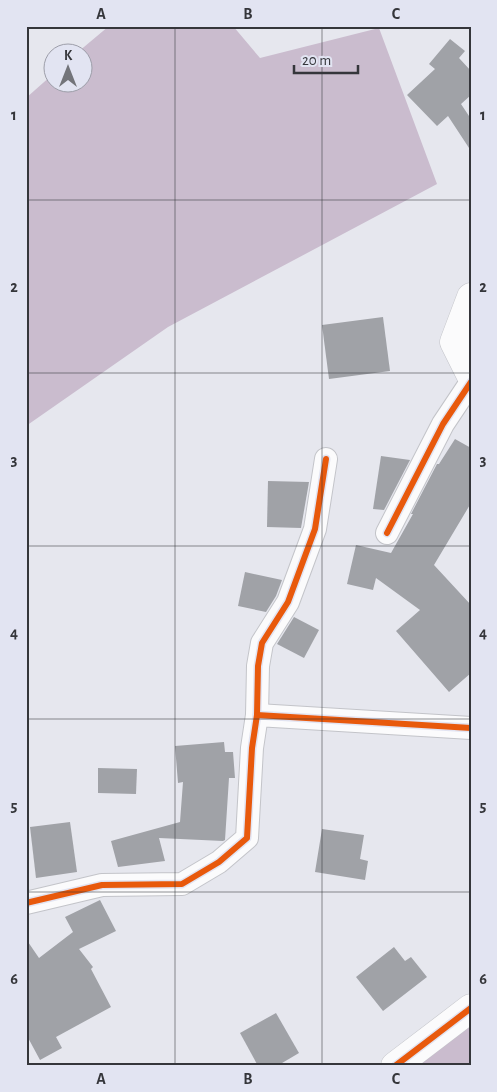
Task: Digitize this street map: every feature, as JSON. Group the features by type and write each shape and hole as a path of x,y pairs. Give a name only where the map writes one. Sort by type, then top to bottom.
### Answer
{"street":[{"path":"471,297 454,342 471,376"},
{"path":"387,533 443,424 471,382"},
{"path":"26,903 102,886 182,884 219,862 247,838 252,748 257,715 258,666 262,642 288,602 315,529 326,459"},
{"path":"257,715 471,728"},
{"path":"395,1066 471,1008"}],"shaded area":[{"path":"109,26 233,26 260,58 379,28 437,184 168,327 26,426 26,98 42,84 42,92 92,92 92,42 90,42"},
{"path":"471,1000 471,1066 394,1066"}],"building":[{"path":"450,39 465,51 459,58 471,71 471,95 461,104 471,119 471,151 448,116 437,126 407,95 435,69 429,64"},
{"path":"383,317 390,371 329,379 322,325"},
{"path":"455,439 471,448 471,503 434,565 471,605 471,673 449,692 396,631 420,610 376,578 373,590 347,584 356,545 391,553 413,514 411,514 437,464 439,464"},
{"path":"381,456 410,460 384,510 373,509"},
{"path":"268,481 309,482 301,528 267,527"},
{"path":"245,572 282,580 276,596 266,612 238,606"},
{"path":"294,617 319,630 304,658 277,644"},
{"path":"224,742 225,752 233,752 235,778 229,778 225,840 159,838 165,861 118,867 111,841 180,822 183,782 178,783 175,746"},
{"path":"98,768 137,769 136,794 98,793"},
{"path":"70,822 77,872 36,878 30,827"},
{"path":"322,829 364,835 360,859 368,861 365,880 315,872"},
{"path":"100,900 116,931 79,949 93,967 91,969 111,1007 56,1037 62,1048 40,1060 26,1034 26,939 39,958 73,932 65,917"},
{"path":"394,947 405,961 411,957 427,977 383,1011 356,977"},
{"path":"276,1013 299,1053 277,1066 258,1066 240,1033"}],"cycle path":[{"path":"387,533 443,424 471,382"},
{"path":"257,715 258,666 262,643 288,602 315,529 326,459"},
{"path":"26,903 102,885 182,884 219,862 247,838 252,748 257,715 471,728"},
{"path":"395,1066 471,1008"}]}
